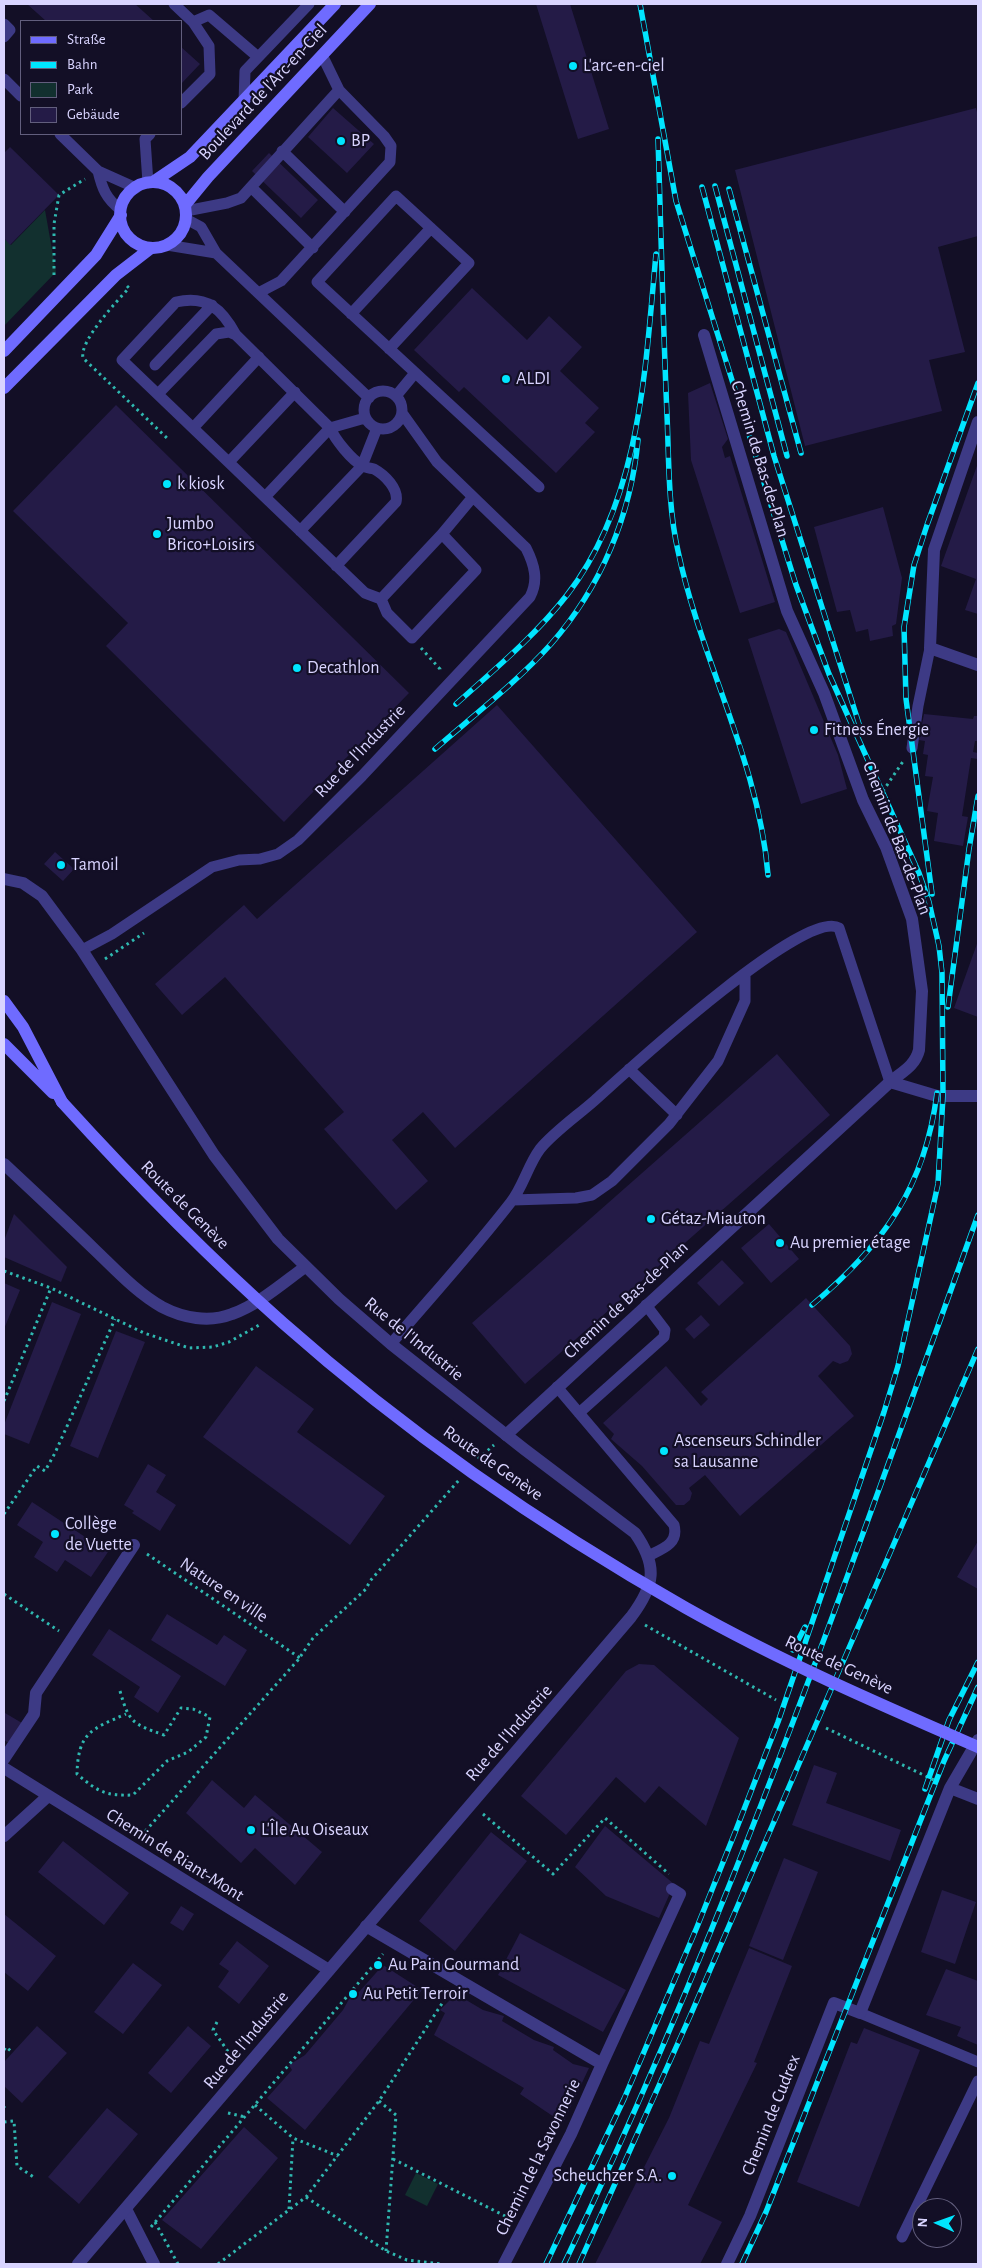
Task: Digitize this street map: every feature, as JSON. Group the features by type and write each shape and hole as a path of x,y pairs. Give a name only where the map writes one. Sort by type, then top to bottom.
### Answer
{"main road":[{"name":"Boulevard de l'Arc-en-Ciel","path":"145,184 190,157 335,4"},
{"name":"Boulevard de l'Arc-en-Ciel","path":"186,212 208,177 370,4"},
{"path":"4,350 96,255 121,212 126,197 145,184 164,184 172,188 180,196 186,212 180,235 167,245 151,248 139,245 129,237 122,227 121,212"},
{"path":"4,388 116,275 151,248"},
{"name":"Route de Genève","path":"4,1001 23,1027 62,1102"},
{"name":"Route de Genève","path":"4,1044 194,1240 283,1323 372,1398 473,1473 596,1555 687,1609 775,1655 978,1747"}],"street":[{"name":"Chemin de Bas-de-Plan","path":"506,1435 890,1082 917,1060 919,1050 922,992 912,919 886,847 863,800 824,693 787,611 704,336"},
{"path":"978,422 934,550 930,648 978,665"},
{"name":"Rue de l'Industrie","path":"4,879 23,883 42,896 82,950 161,1076 234,1184 278,1239 339,1299 391,1344 506,1435 635,1533 646,1549 652,1565 650,1583 643,1601 631,1617 78,2264"},
{"path":"890,1082 937,1096 978,1096"},
{"path":"4,1164 129,1282 161,1306 180,1314 198,1318 231,1315 245,1308 305,1267"},
{"path":"4,1759 34,1714 36,1694 134,1545"},
{"path":"860,2013 950,1788 978,1740"},
{"name":"Chemin de Riant-Mont","path":"4,1768 47,1797 328,1970"},
{"path":"950,1788 978,1799"},
{"path":"4,1836 47,1797"},
{"name":"Chemin de la Savonnerie","path":"504,2264 570,2134 680,1894 674,1884"},
{"path":"366,1926 602,2064"},
{"name":"Chemin de Cudrex","path":"727,2264 750,2216 834,2003 860,2013"},
{"path":"126,2210 154,2264"}],"lane":[{"path":"174,4 193,22 208,46 210,74 182,102"},
{"name":"Boulevard de l'Arc-en-Ciel","path":"244,102 245,71 309,4"},
{"path":"193,22 209,15 258,57"},
{"path":"4,24 10,30 4,37"},
{"path":"260,292 281,281 390,162 391,146 384,136 339,90 322,55"},
{"path":"4,79 20,95"},
{"path":"186,212 241,198 282,150 339,90"},
{"path":"61,135 98,171 145,184 145,139 149,135"},
{"path":"282,150 345,212"},
{"path":"98,171 102,187 109,201 121,212"},
{"path":"251,187 312,248"},
{"path":"389,349 468,263 396,196 317,282 351,314 415,373 539,487"},
{"path":"186,212 201,228 216,253 260,292 369,398"},
{"path":"351,314 430,228"},
{"path":"167,245 216,253"},
{"path":"336,566 396,502 395,488 374,470 362,466 335,438 330,428 236,335 228,320 212,305 196,300 176,302 122,360 365,594 381,599 387,613 412,638 476,570 442,534"},
{"path":"155,365 212,305"},
{"path":"158,394 216,334 229,332 236,335"},
{"path":"193,428 259,357"},
{"path":"396,396 415,373"},
{"path":"381,599 442,534 472,498 437,462 402,413 396,396 385,391 374,394 369,398 364,407 365,418 376,428 393,427 402,413"},
{"path":"229,462 295,392"},
{"path":"265,497 330,428 365,418"},
{"path":"300,531 362,466 376,428"},
{"name":"Rue de l'Industrie","path":"82,950 112,934 212,866 239,860 260,860 278,854 298,840 362,776 522,606 535,585 534,566 526,548 472,498"},
{"path":"912,748 918,706 930,648"},
{"path":"391,1344 513,1200 540,1150 683,1021 763,959 810,932 826,925 834,925 839,928 890,1082"},
{"path":"513,1200 576,1198 592,1195 612,1181 677,1115 718,1061 745,1001 745,974"},
{"path":"629,1069 677,1115"},
{"path":"579,1413 664,1337 665,1330 646,1305"},
{"path":"557,1387 674,1526 675,1538 672,1543 648,1556"},
{"name":"Chemin de Cudrex","path":"860,2013 978,2062"},
{"path":"902,2236 978,2081"}],"path":[{"path":"54,281 54,224 59,195 98,171"},
{"path":"412,638 440,669 439,675"},
{"path":"863,800 883,792 912,748"},
{"path":"4,1271 13,1275"},
{"path":"4,1401 51,1288"},
{"path":"4,1514 37,1466 45,1471 55,1453 115,1319"},
{"path":"477,1460 506,1435"},
{"path":"131,1847 300,1658 313,1638 366,1589 370,1581 464,1474"},
{"name":"Nature en ville","path":"134,1545 300,1658"},
{"path":"4,1594 72,1640"},
{"path":"631,1617 776,1700"},
{"path":"120,1691 126,1714 140,1727 164,1735 180,1708 193,1709 210,1717 206,1737 188,1752 167,1761 133,1795 113,1796 96,1790 77,1774 78,1754 86,1735 126,1714"},
{"path":"826,1728 950,1788"},
{"path":"471,1804 554,1874 605,1818 674,1884"},
{"path":"150,2229 394,1942"},
{"path":"218,2264 306,2197 379,2101 458,1979"},
{"path":"217,2022 213,2030 234,2061"},
{"path":"4,2050 6,2048 12,2052"},
{"path":"379,2101 396,2115 386,2251"},
{"path":"254,2105 293,2138 338,2156"},
{"path":"222,2110 245,2117"},
{"path":"4,2122 14,2122 17,2166 35,2178"},
{"path":"289,2210 293,2138"},
{"path":"392,2159 507,2217"},
{"path":"306,2197 386,2251 407,2260 439,2264"},
{"path":"155,2222 178,2264"}],"green space":[{"path":"45,210 56,272 4,326 4,238 11,245"},
{"path":"416,2173 438,2184 427,2206 405,2195"}],"building":[{"path":"27,4 135,4 153,20 45,20"},
{"name":"L'arc-en-ciel","path":"536,4 570,4 609,129 578,139"},
{"path":"182,48 200,64 182,83"},
{"name":"BP","path":"333,108 374,144 347,173 308,137"},
{"path":"976,108 978,116 978,236 938,247 965,352 929,360 942,411 805,446 735,170"},
{"path":"10,147 59,195 10,245 4,238 4,153"},
{"path":"269,153 318,200 301,218 252,171"},
{"name":"ALDI","path":"472,288 527,340 549,316 582,347 560,371 599,408 585,423 595,432 556,473 464,387 459,392 414,350"},
{"path":"710,383 728,439 722,447 725,458 730,456 775,602 740,613 691,460 688,393"},
{"path":"116,405 409,693 284,822 106,646 128,623 13,511"},
{"path":"978,463 978,614 965,610 976,579 941,566"},
{"path":"883,507 902,578 896,624 892,626 893,636 870,641 868,629 856,632 850,610 837,612 814,527"},
{"path":"779,629 786,632 838,755 847,789 801,804 748,639"},
{"path":"497,705 697,932 455,1148 423,1112 392,1140 428,1181 396,1210 324,1129 344,1112 225,977 182,1015 155,984 244,905 257,919"},
{"path":"924,714 973,719 974,716 978,716 978,741 975,741 973,752 978,753 978,759 971,758 962,816 968,817 963,846 934,841 938,813 927,811 933,777 925,776 928,755 923,754 925,741 919,740"},
{"path":"55,852 74,869 63,881 44,864"},
{"path":"978,941 978,1017 954,1008"},
{"name":"Gétaz-Miauton","path":"777,1054 830,1115 525,1384 472,1323"},
{"path":"14,1214 67,1267 61,1282 4,1257 4,1241"},
{"path":"769,1224 799,1259 771,1283 741,1248"},
{"path":"722,1260 744,1283 719,1306 697,1283"},
{"path":"4,1283 20,1290 4,1329"},
{"path":"806,1298 850,1346 852,1354 848,1361 840,1364 833,1361 818,1376 854,1416 740,1516 705,1475 689,1488 692,1493 690,1500 684,1505 676,1505 642,1466 611,1439 614,1434 603,1423 666,1366 701,1406 708,1399 701,1392"},
{"path":"52,1302 81,1314 29,1444 4,1434 4,1425"},
{"path":"701,1315 710,1325 694,1339 685,1329"},
{"path":"116,1331 145,1342 98,1458 70,1446"},
{"path":"256,1366 314,1409 297,1432 385,1496 350,1545 203,1437"},
{"path":"148,1464 166,1475 156,1492 176,1505 160,1531 132,1513 134,1511 124,1505"},
{"name":"Collège de Vuette","path":"32,1502 108,1552 91,1577 65,1560 57,1572 34,1557 43,1542 17,1525"},
{"path":"978,1541 978,1589 957,1577"},
{"path":"167,1614 217,1645 224,1635 247,1650 225,1686 151,1640"},
{"path":"109,1629 181,1676 158,1713 134,1697 140,1687 92,1655"},
{"path":"639,1664 654,1665 739,1738 706,1826 659,1786 645,1803 616,1777 566,1835 521,1796 626,1671"},
{"path":"5,1713 22,1723 10,1744 4,1740"},
{"path":"814,1765 837,1773 826,1803 901,1830 890,1861 792,1825"},
{"name":"L'Île Au Oiseaux","path":"212,1780 244,1808 255,1795 322,1852 295,1885 255,1848 241,1863 186,1813"},
{"path":"605,1826 674,1884 659,1918 606,1896 575,1867"},
{"path":"491,1832 527,1861 455,1951 419,1921"},
{"path":"63,1841 129,1893 104,1925 38,1872"},
{"path":"784,1858 818,1872 783,1960 749,1946"},
{"path":"942,1890 976,1902 955,1964 921,1952"},
{"path":"181,1906 194,1914 183,1931 170,1923"},
{"path":"4,1914 56,1956 28,1991 4,1972"},
{"path":"520,1933 626,1990 603,2032 498,1975"},
{"path":"237,1941 269,1966 239,2004 218,1987 229,1971 219,1964"},
{"path":"749,1948 792,1966 754,2062 757,2063 688,2205 722,2222 700,2264 595,2264 669,2118 700,2041 709,2044"},
{"path":"133,1963 162,1985 123,2034 94,2012"},
{"path":"383,1965 422,1990 305,2130 267,2098 292,2070 289,2065 305,2055 343,2010 354,1990 359,1992"},
{"path":"946,1969 978,1981 978,2045 957,2036 961,2027 926,2015"},
{"path":"456,1994 483,2010 504,2016 502,2021 534,2040 554,2047 553,2050 573,2064 589,2068 563,2123 520,2094 524,2088 434,2035 445,2013 440,2010"},
{"path":"37,2026 67,2053 22,2103 4,2086 4,2062"},
{"path":"188,2026 211,2046 171,2093 148,2073"},
{"path":"864,2028 920,2050 859,2207 797,2182 851,2042 857,2044"},
{"path":"107,2108 138,2134 79,2204 48,2177"},
{"path":"244,2127 278,2158 201,2249 162,2220"}],"railway":[{"path":"546,2264 624,2099 736,1830 778,1722 884,1412 898,1366 938,1184 943,1096 942,973 939,946 929,902 919,873 829,674 796,585 676,201 640,4"},
{"path":"658,139 669,466 675,534 688,592 700,632 742,752 753,792 762,833 768,875"},
{"path":"715,186 787,456"},
{"path":"702,187 774,456 860,727"},
{"path":"729,189 801,453"},
{"path":"456,704 514,652 555,610 592,558 611,518 625,476 643,388 656,254"},
{"path":"932,894 906,699 904,627 914,565 978,383"},
{"path":"435,749 510,685 538,658 569,622 585,599 611,549 621,522 634,468 638,440"},
{"path":"948,1007 978,796"},
{"path":"812,1305 860,1260 880,1237 897,1212 911,1186 922,1158 931,1127 937,1093"},
{"path":"564,2264 623,2136 733,1876 834,1613 978,1215"},
{"path":"579,2264 691,2014 978,1349"},
{"path":"793,1650 805,1627"},
{"path":"925,1789 949,1720 978,1662"},
{"path":"742,2264 766,2212 944,1761 978,1687"}],"place":[{"name":"L'arc-en-ciel","path":"573,66"},
{"name":"BP","path":"341,141"},
{"name":"ALDI","path":"506,379"},
{"name":"k kiosk","path":"167,484"},
{"name":"Jumbo Brico+Loisirs","path":"157,534"},
{"name":"Decathlon","path":"297,668"},
{"name":"Fitness Énergie","path":"814,730"},
{"name":"Tamoil","path":"61,865"},
{"name":"Gétaz-Miauton","path":"651,1219"},
{"name":"Au premier étage","path":"780,1243"},
{"name":"Ascenseurs Schindler sa Lausanne","path":"664,1451"},
{"name":"Collège de Vuette","path":"55,1534"},
{"name":"L'Île Au Oiseaux","path":"251,1830"},
{"name":"Au Pain Gourmand","path":"378,1965"},
{"name":"Au Petit Terroir","path":"353,1994"},
{"name":"Scheuchzer S.A.","path":"672,2176"}]}
